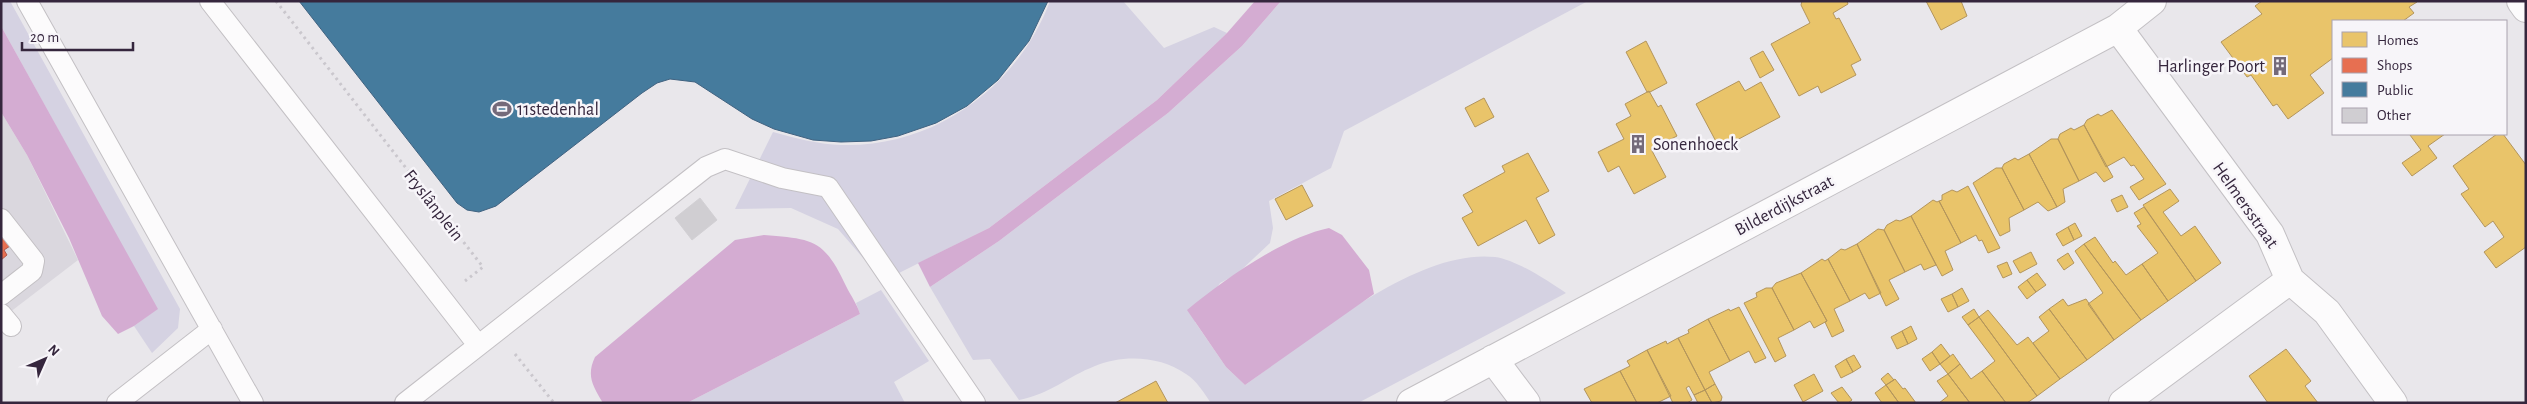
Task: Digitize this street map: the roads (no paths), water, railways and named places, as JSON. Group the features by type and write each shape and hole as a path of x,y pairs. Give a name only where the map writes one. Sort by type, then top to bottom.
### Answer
{"street":[{"name":"Bilderdijkstraat","path":"1411,403 2118,28 2152,1"},
{"path":"2521,1 2526,8"},
{"name":"Helmersstraat","path":"2118,28 2270,234 2290,280 2327,312 2393,403"},
{"path":"2124,403 2290,280"},
{"path":"1494,359 1526,403"}],"lane":[{"path":"27,1 253,403"},
{"path":"210,1 478,345"},
{"path":"404,403 706,166 725,159 782,178 828,187 975,403"},
{"path":"1,219 34,261 35,266 32,271 1,295"},
{"path":"117,403 212,329"}],"place":[{"name":"Harlinger Poort","path":"2280,66"},
{"name":"11stedenhal","path":"502,109"},
{"name":"Sonenhoeck","path":"1638,144"}]}
